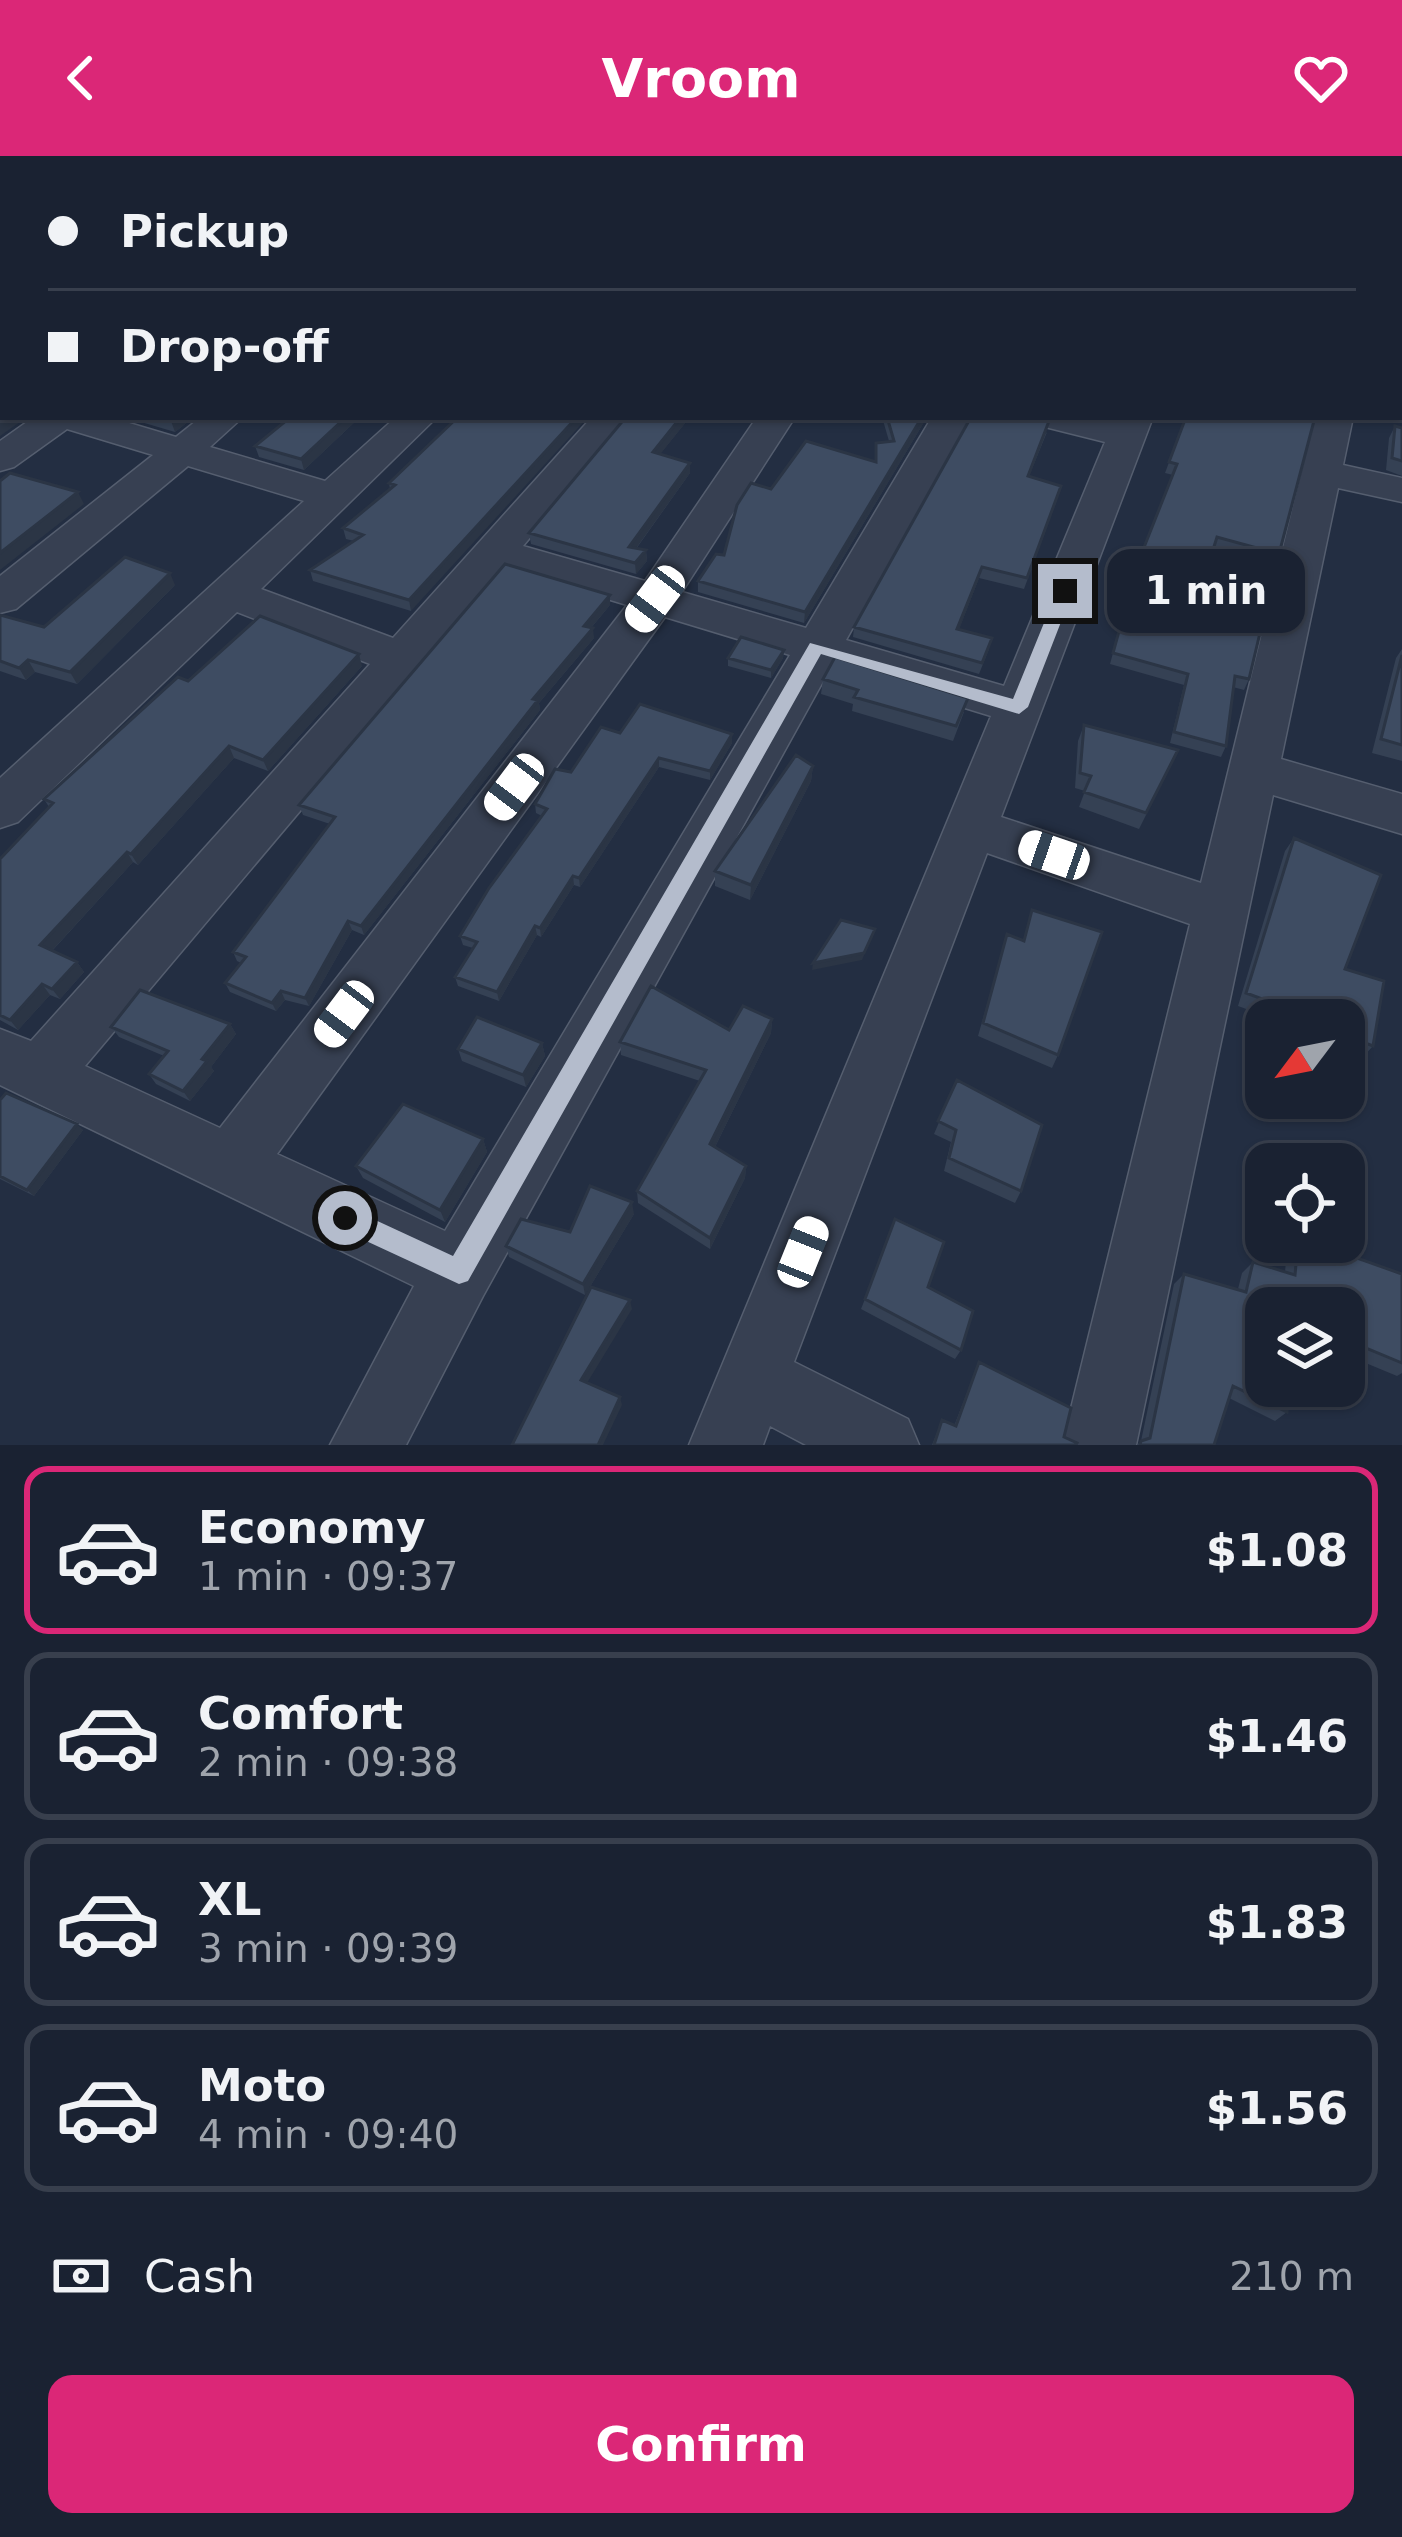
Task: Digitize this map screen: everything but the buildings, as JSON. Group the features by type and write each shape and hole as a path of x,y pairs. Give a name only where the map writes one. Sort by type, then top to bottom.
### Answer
{"street":[{"path":"0,460 55,420"},
{"path":"79,420 334,497"},
{"path":"0,598 220,420"},
{"path":"0,808 415,420"},
{"path":"459,1271 20,1065 403,659 609,420"},
{"path":"231,1165 655,599 774,420"},
{"path":"367,1445 459,1271 949,420"},
{"path":"726,1445 1130,427 1074,420"},
{"path":"1100,1445 1333,420"},
{"path":"1322,472 1402,490"},
{"path":"497,552 1019,707"},
{"path":"230,593 403,659"},
{"path":"1253,770 1402,814"},
{"path":"971,827 1221,912"},
{"path":"753,1379 882,1445"}],"route":[{"path":"345,1218 459,1271 816,647 1019,707 1065,591"}]}
